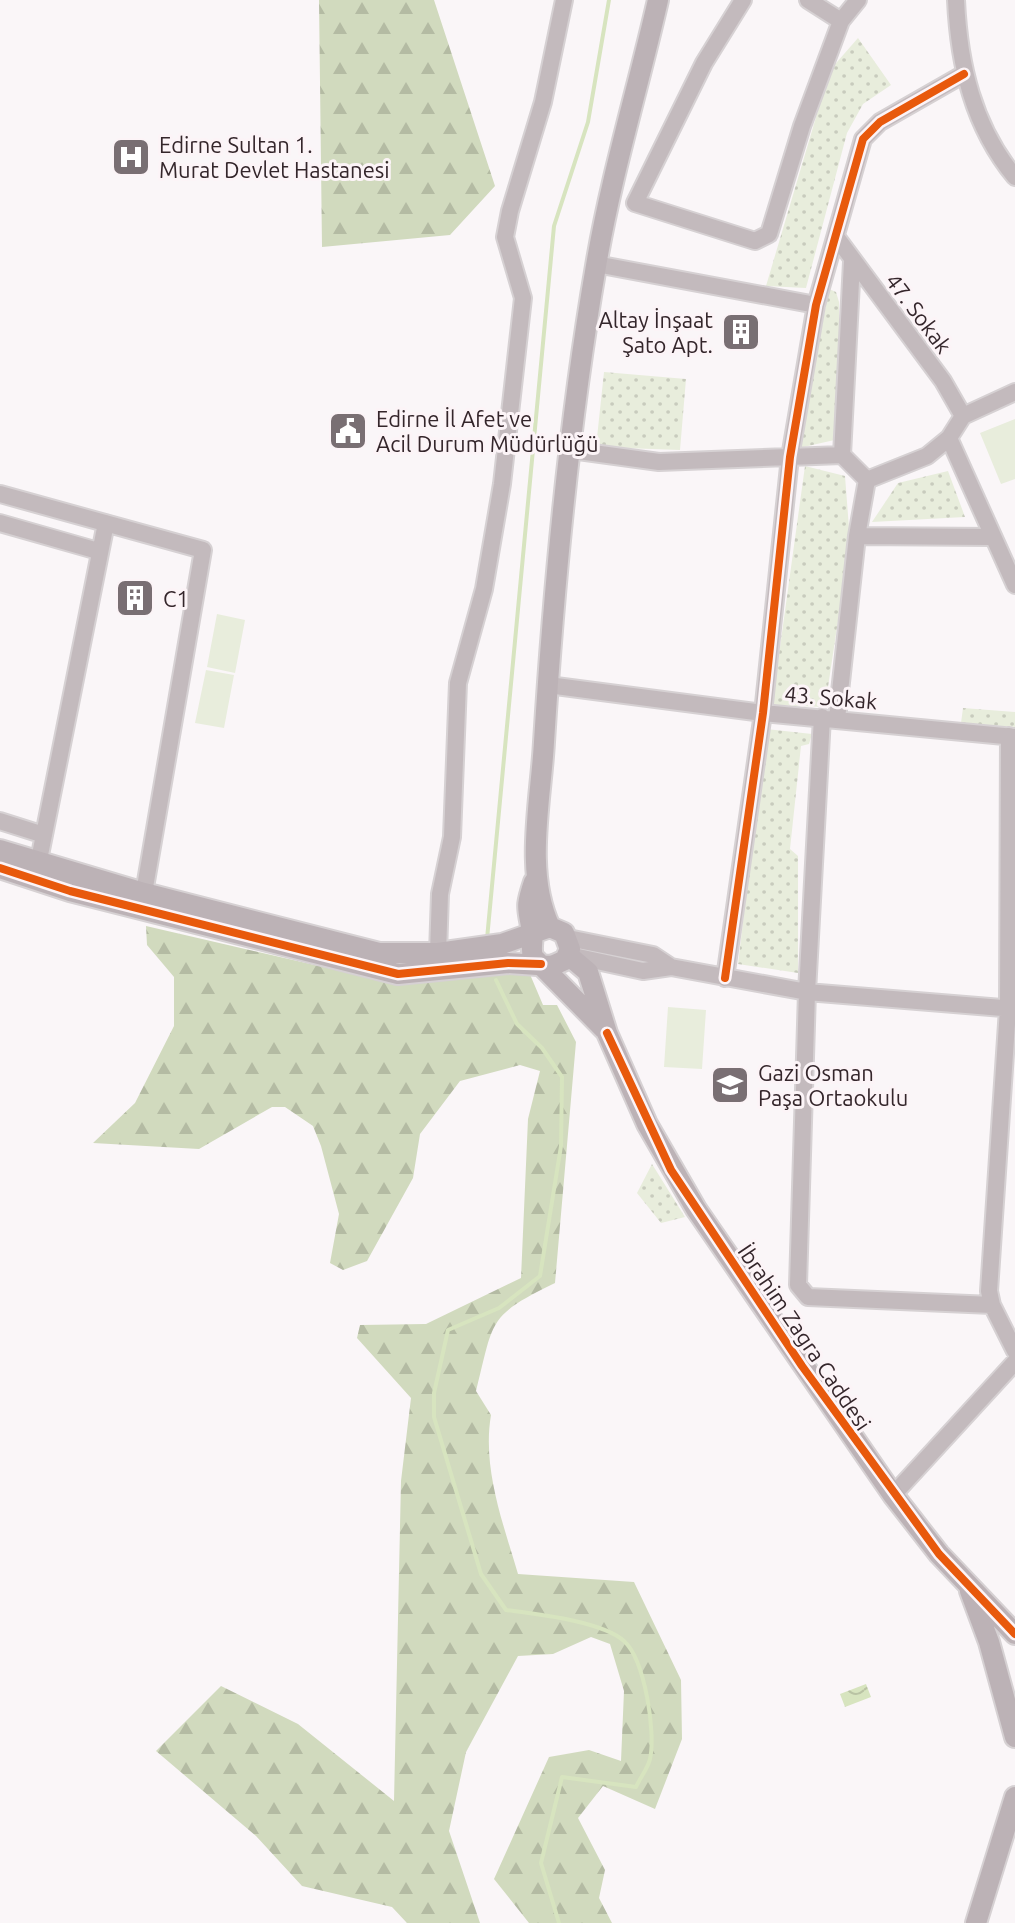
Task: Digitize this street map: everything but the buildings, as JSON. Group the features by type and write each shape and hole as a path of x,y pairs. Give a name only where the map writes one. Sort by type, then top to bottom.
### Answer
{"main road":[{"path":"0,850 36,872 357,967 398,974 508,963 558,965 555,939 541,908 536,875 548,685 571,450 596,264 658,0"},
{"path":"0,868 144,893 379,953 438,953 555,939"},
{"path":"541,964 531,952 555,939"},
{"name":"İbrahim Zagra Caddesi","path":"555,939 588,972 607,1033 671,1170 893,1495 967,1584 1015,1634"},
{"name":"İbrahim Zagra Caddesi","path":"541,964 607,1033"},
{"path":"967,1584 989,1642 1015,1737"},
{"path":"976,1923 1006,1850 1015,1797"}],"street":[{"path":"438,953 440,894 452,837 458,683 484,589 502,484 523,298 505,237 543,102 564,0"},
{"path":"743,0 704,63 635,203 755,241 769,234 776,218 802,126 841,21 858,0"},
{"path":"808,0 841,21"},
{"path":"956,0 964,74 985,133 1015,177"},
{"path":"725,978 763,713 790,457 816,305 837,238 857,155 870,130 964,74"},
{"name":"47. Sokak","path":"837,238 943,381 963,416"},
{"path":"842,455 852,262"},
{"path":"596,264 816,305"},
{"path":"867,480 927,456 949,438 963,416 1015,392"},
{"path":"949,438 992,537 1009,558 1015,585"},
{"path":"571,450 659,462 842,455 867,480"},
{"path":"867,480 829,718 807,992 798,1285 808,1297 992,1305"},
{"path":"0,494 203,550 144,893"},
{"path":"0,523 98,551"},
{"path":"36,872 106,523"},
{"path":"857,536 992,537"},
{"name":"43. Sokak","path":"548,685 763,713 1012,736"},
{"path":"1012,736 1011,1009 989,1291 992,1305 1015,1351"},
{"path":"0,821 44,835"},
{"path":"555,939 653,955 671,967 807,992 1011,1009"},
{"path":"893,1495 1015,1362"}],"shaded area":[{"path":"858,38 891,85 863,104 847,133 806,288 766,286 830,70"},
{"path":"829,289 836,292 839,302 839,439 799,448"},
{"path":"604,372 686,379 680,450 596,447"},
{"path":"1015,419 1015,479 1001,484 980,433"},
{"path":"805,466 845,476 850,541 825,707 772,705"},
{"path":"948,471 965,517 872,522 898,483"},
{"path":"217,614 245,620 235,673 207,667"},
{"path":"206,670 234,675 224,728 195,723"},
{"path":"963,708 1015,712 1015,727 961,723"},
{"path":"766,729 812,734 809,744 801,746 790,849 798,856 798,973 738,964"},
{"path":"668,1007 706,1010 702,1069 664,1067"},
{"path":"652,1164 685,1217 661,1223 637,1193"}],"green space":[{"path":"319,0 434,0 495,186 450,235 322,247"},
{"path":"146,926 393,983 521,970 529,972 543,1005 557,1005 576,1042 555,1283 516,1304 497,1323 486,1349 476,1391 491,1415 489,1455 492,1475 500,1515 518,1574 634,1582 681,1680 682,1739 655,1809 603,1786 578,1818 605,1870 599,1898 612,1923 529,1923 494,1879 549,1757 589,1750 621,1761 624,1691 610,1644 591,1637 553,1654 518,1656 466,1752 449,1831 480,1923 407,1923 392,1907 302,1886 256,1836 156,1751 221,1686 298,1724 394,1801 401,1481 411,1398 357,1338 360,1325 426,1324 521,1278 528,1119 540,1071 520,1065 460,1081 420,1134 413,1178 367,1261 343,1270 330,1263 339,1214 321,1146 313,1126 285,1107 272,1107 199,1149 93,1143 135,1103 174,1026 174,977 147,945"}],"water":[{"path":"866,1684 871,1697 845,1707 840,1694"}],"waterway":[{"path":"487,939 554,226 588,122 609,0"},
{"path":"496,980 517,1024 542,1048 562,1077 561,1146 540,1276 499,1308 448,1330 434,1393 434,1417 481,1574 506,1610 585,1623 624,1641 638,1664 650,1715 650,1759 636,1787 562,1777 541,1863 559,1923"}],"cycle path":[{"path":"725,978 763,713 790,457 816,305 863,139 880,122 964,74"},
{"path":"0,868 70,891 398,974 508,963 541,964"},
{"path":"607,1033 671,1170 802,1366 939,1554 1015,1634"}],"place":[{"name":"Edirne Sultan 1. Murat Devlet Hastanesi","path":"131,157"},
{"name":"Altay İnşaat Şato Apt.","path":"741,332"},
{"name":"Edirne İl Afet ve Acil Durum Müdürlüğü","path":"348,431"},
{"name":"C1","path":"135,598"},
{"name":"Gazi Osman Paşa Ortaokulu","path":"730,1085"}]}
